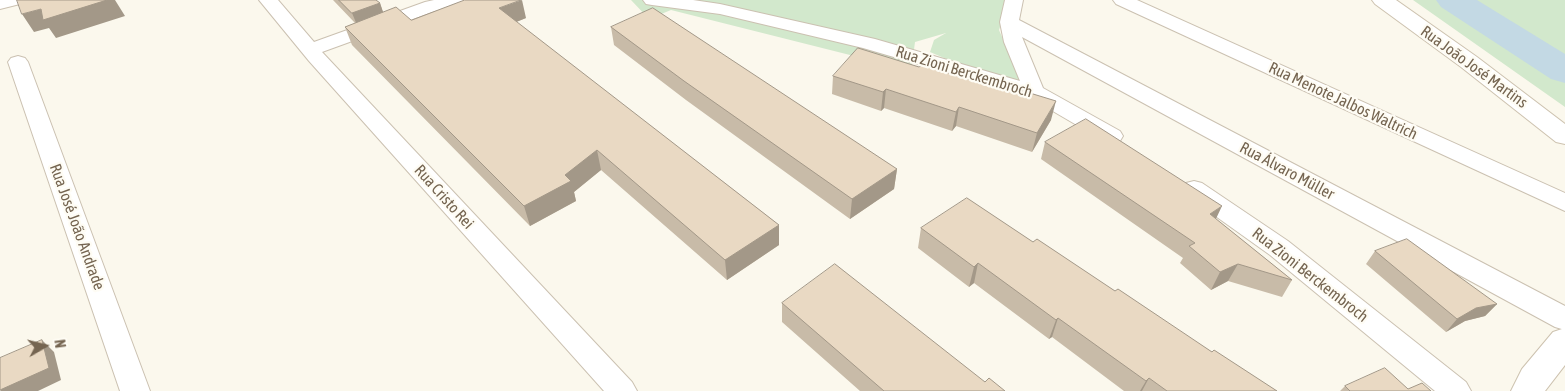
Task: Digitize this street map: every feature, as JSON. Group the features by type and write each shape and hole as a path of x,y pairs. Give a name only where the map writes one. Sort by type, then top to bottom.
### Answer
{"main road":[{"name":"Rua João José Martins","path":"1382,0 1469,62 1565,136"},
{"path":"1528,391 1534,380 1565,341"}],"street":[{"path":"0,4 14,0"},
{"name":"Rua Cristo Rei","path":"268,0 310,50 622,391"},
{"path":"310,50 431,6 464,0"},
{"name":"Rua Zioni Berckembroch","path":"652,0 720,9 793,24 868,43 1034,92 1127,146"},
{"name":"Rua Menote Jalbos Waltrich","path":"1122,0 1565,203"},
{"path":"1012,11 1014,42 1034,92"},
{"name":"Rua Álvaro Müller","path":"1012,11 1565,319"},
{"name":"Rua José João Andrade","path":"18,62 135,391"},
{"name":"Rua Zioni Berckembroch","path":"1174,176 1279,248 1456,391"}],"green space":[{"path":"631,0 1009,0 999,30 1021,81 1018,83 963,66 930,52 934,40 946,33 915,42 911,72 671,10 649,19"},
{"path":"1413,0 1565,0 1565,107"}],"building":[{"path":"17,0 107,0 43,20 41,9 22,14"},
{"path":"339,0 376,0 380,3 352,13"},
{"path":"465,0 521,0 499,8 779,225 725,260 597,150 565,175 571,181 524,206 345,27 396,7 411,20"},
{"path":"653,8 897,169 852,199 684,81 611,27"},
{"path":"858,48 919,67 922,65 994,87 997,83 1056,101 1037,133 959,107 956,112 886,89 883,92 833,76"},
{"path":"1086,119 1222,206 1210,214 1292,280 1238,264 1220,272 1189,246 1195,243 1045,142"},
{"path":"967,198 1033,242 1037,239 1115,291 1118,289 1212,352 1214,350 1277,391 1167,391 1149,378 1146,381 1058,318 1056,320 978,263 974,267 921,228"},
{"path":"1407,239 1497,304 1476,308 1457,319 1375,251"},
{"path":"835,264 985,382 989,378 1005,391 884,391 782,303"},
{"path":"42,340 49,368 0,390 0,358"},
{"path":"1385,368 1408,389 1422,383 1431,391 1350,391 1345,386"}],"waterway":[{"path":"1453,0 1565,71"}]}
